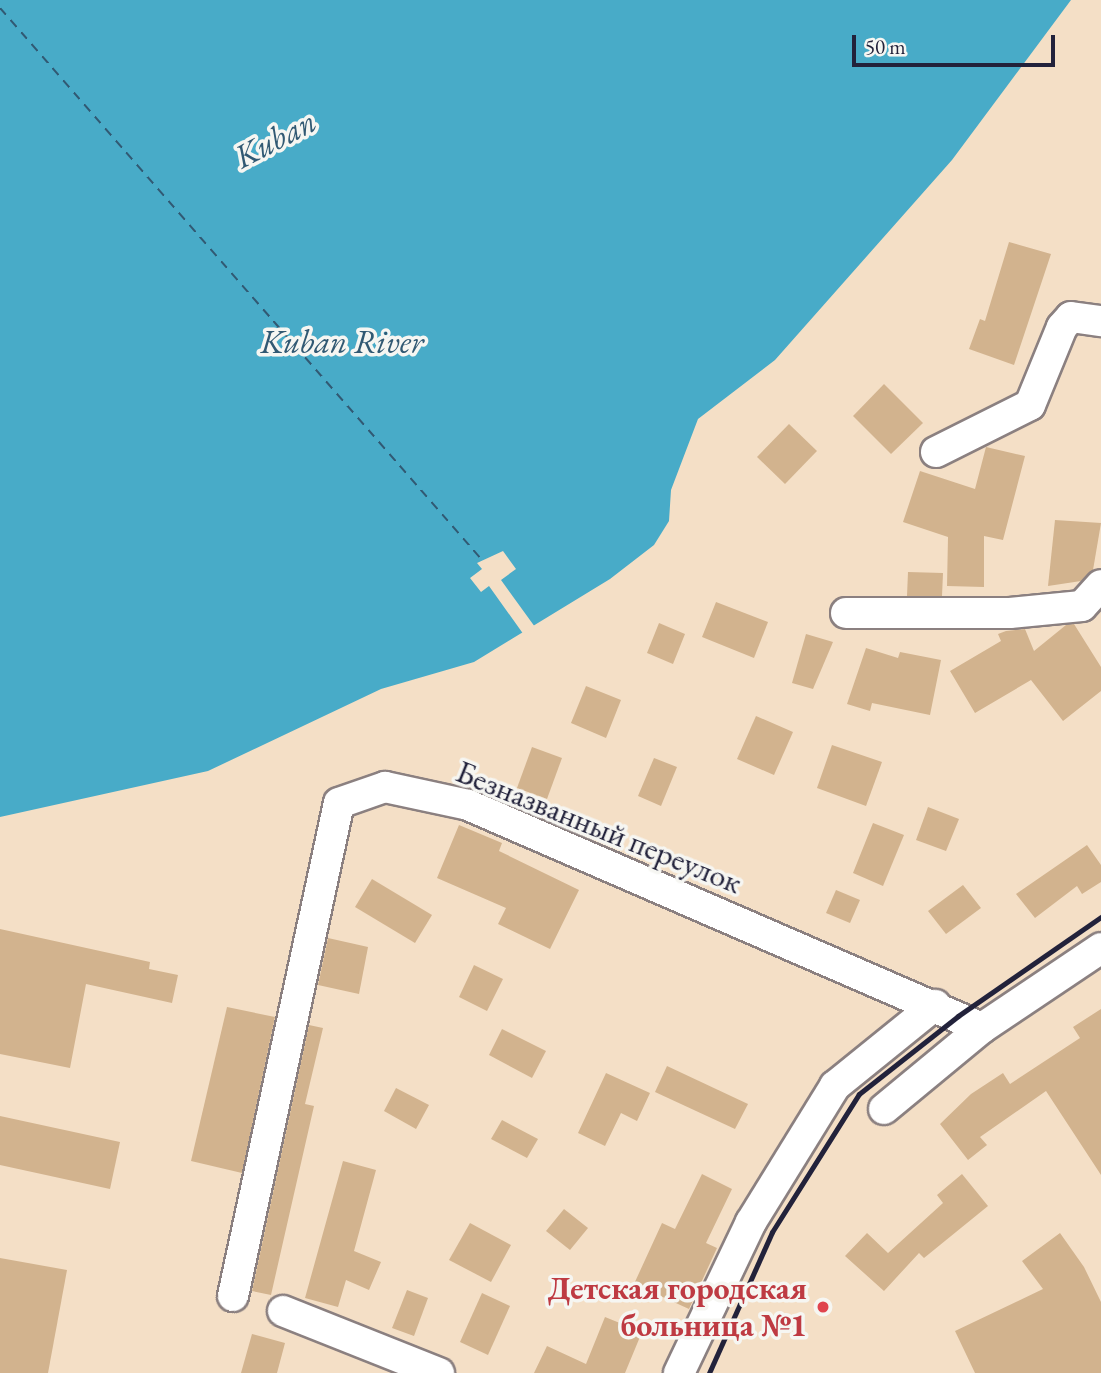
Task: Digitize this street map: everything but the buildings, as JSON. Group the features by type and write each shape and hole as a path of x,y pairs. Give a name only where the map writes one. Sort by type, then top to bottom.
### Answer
{"street":[{"path":"936,452 1030,405 1062,327 1071,317 1101,321"},
{"path":"846,613 1010,613 1082,606 1101,585"},
{"name":"Безназванный переулок","path":"233,1296 339,803 385,787 468,805 935,1005 982,1028"},
{"path":"884,1110 982,1028 1101,948"},
{"path":"679,1373 751,1222 835,1086 935,1005"},
{"path":"283,1311 439,1373"}],"water":[{"name":"Kuban River","path":"0,0 1071,0 952,160 775,360 698,419 671,490 669,521 654,545 610,579 474,662 381,689 208,771 0,817"}],"pier":[{"path":"503,551 516,569 501,580 535,627 524,635 489,586 481,592 470,578 482,569 477,563"}],"ferry route":[{"path":"0,8 482,560"}],"railway":[{"path":"709,1373 772,1232 859,1094 958,1016 1101,917"}],"place":[{"name":"Детская городская больница №1","path":"823,1307"}],"water label":[{"name":"Kuban","path":"275,139"}]}
